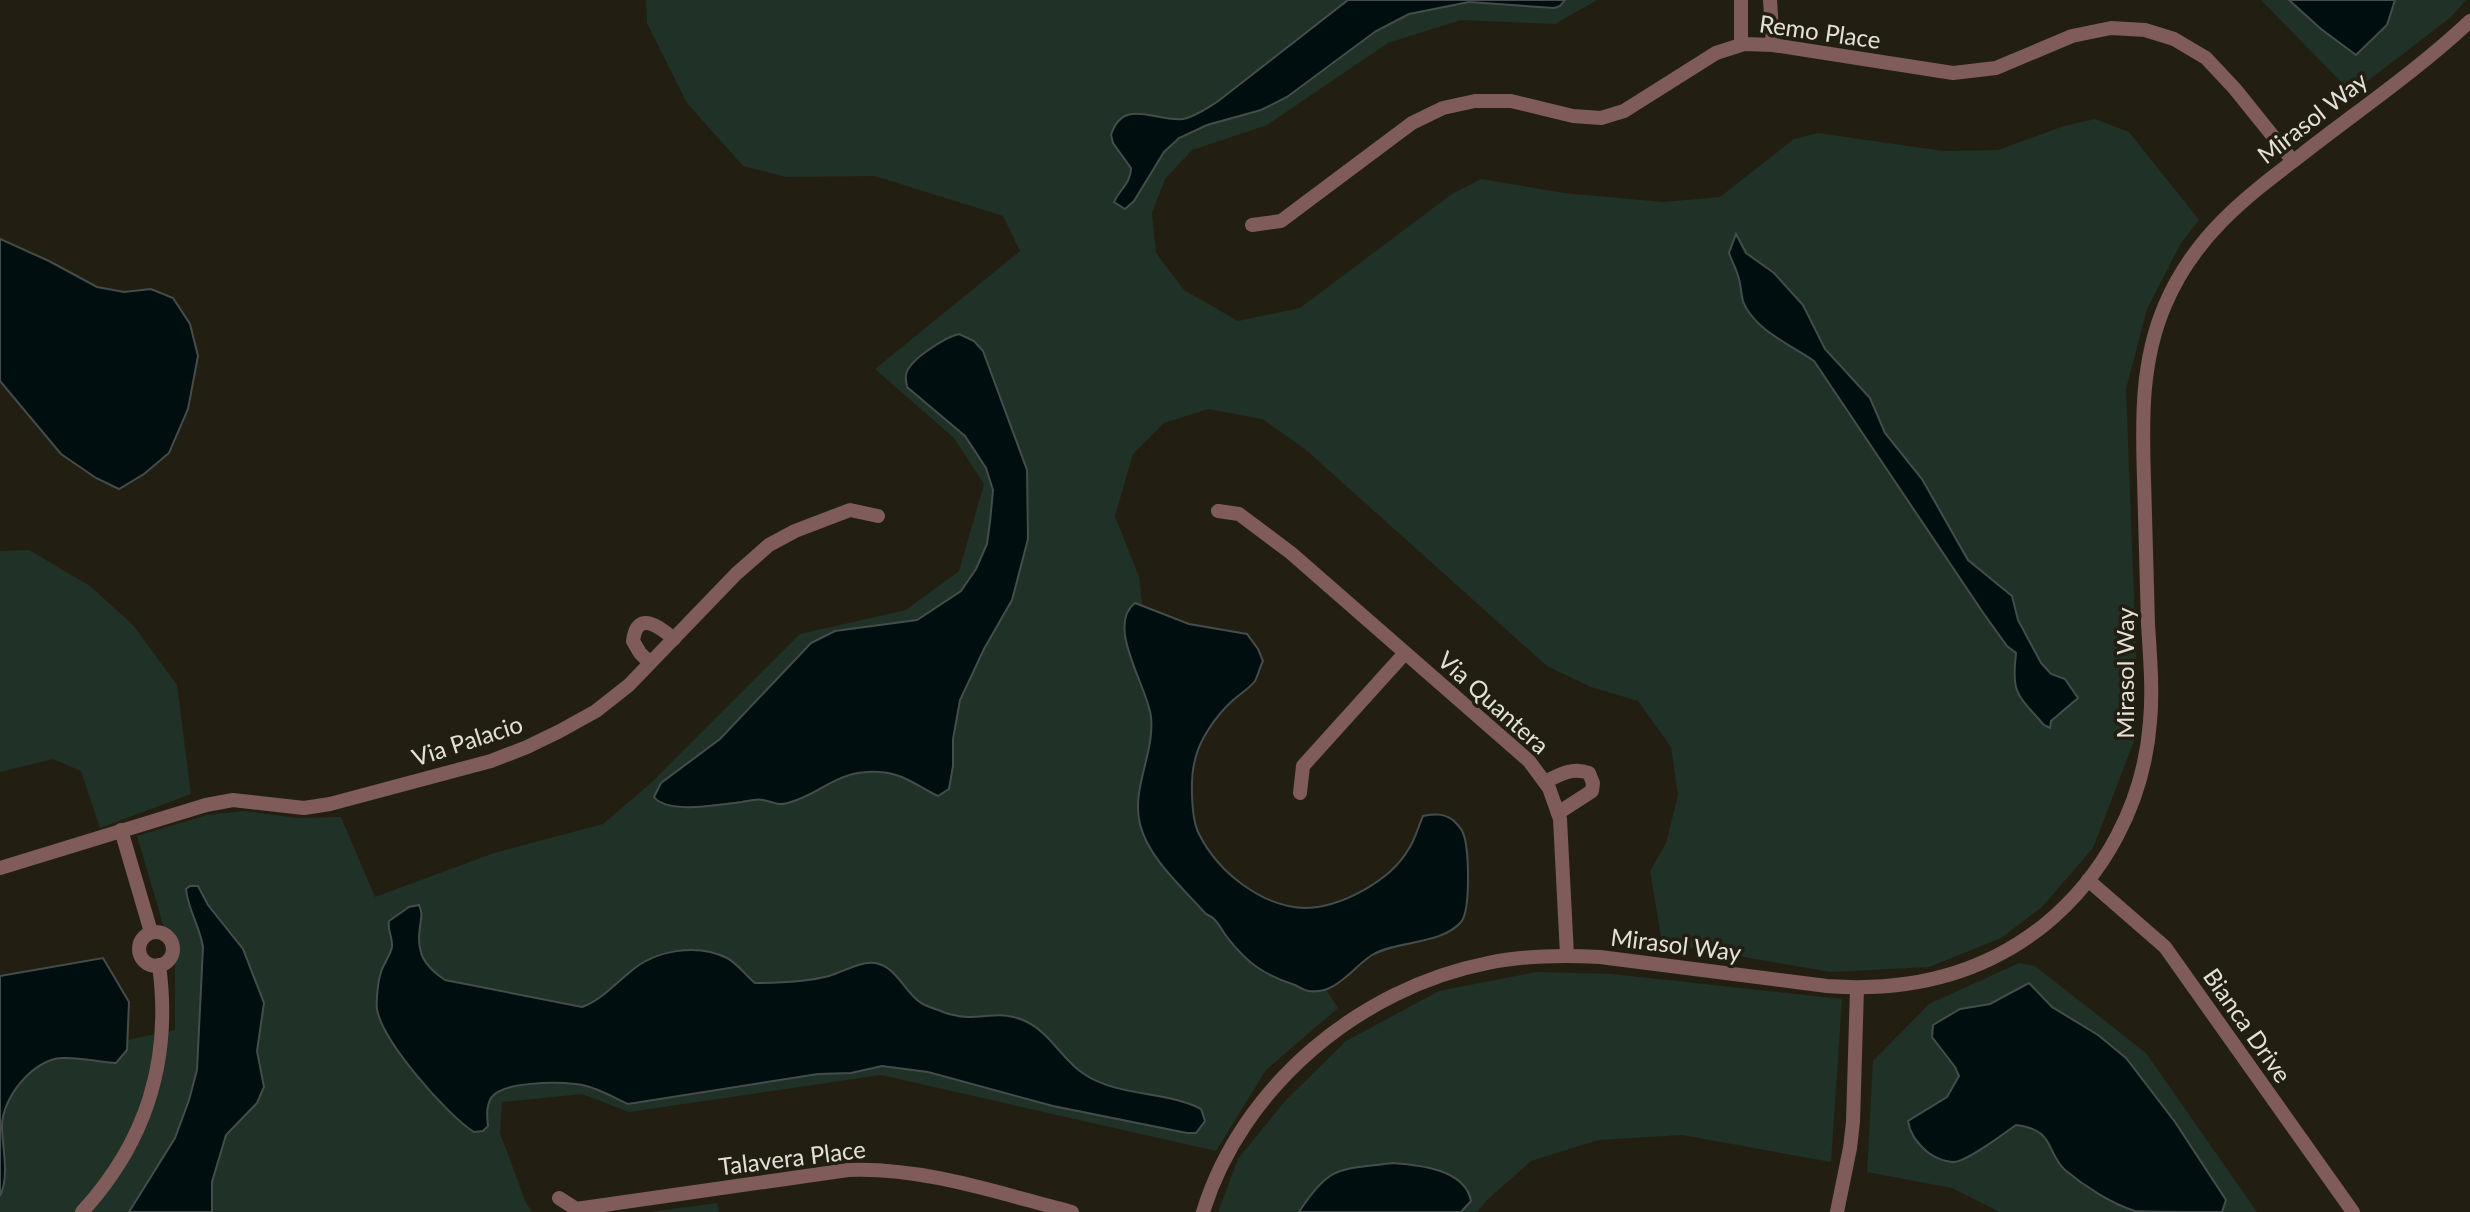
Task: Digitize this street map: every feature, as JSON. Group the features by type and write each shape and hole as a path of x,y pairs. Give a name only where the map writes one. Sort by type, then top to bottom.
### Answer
{"street":[{"path":"1741,0 1741,44"},
{"path":"1770,0 1773,45"},
{"name":"Mirasol Way","path":"1203,1212 1230,1150 1260,1105 1295,1065 1346,1023 1404,990 1454,971 1513,958 1567,955 1857,988 1922,983 1993,958 2045,924 2088,880 2107,855 2132,806 2147,753 2150,723 2142,411 2148,357 2155,333 2179,278 2207,236 2236,206 2468,26"},
{"name":"Remo Place","path":"1252,225 1281,221 1412,124 1443,108 1475,101 1511,101 1573,116 1601,118 1624,111 1716,53 1741,44 1773,45 1953,73 1996,68 2023,59 2072,36 2111,28 2145,30 2174,39 2206,58 2235,89 2292,161"},
{"name":"Via Palacio","path":"0,868 206,805 233,800 304,808 330,804 492,761 527,747 596,711 629,685 736,575 769,545 795,531 850,510 878,516"},
{"name":"Via Quantera","path":"1218,511 1239,514 1291,553 1529,761 1545,782 1558,813 1562,831 1567,955"},
{"path":"650,663 633,641 637,629 648,622 654,623 674,639"},
{"name":"Via Quantera","path":"1300,793 1303,766 1405,653"},
{"path":"1545,782 1563,772 1580,770 1589,773 1593,783 1592,791 1558,813"},
{"path":"121,830 151,932"},
{"name":"Bianca Drive","path":"2088,880 2165,947 2353,1212"},
{"path":"151,932 162,932 172,944 169,960 154,966 143,961 138,950 142,939 151,932"},
{"path":"82,1212 114,1173 127,1152 151,1097 163,1031 163,993 159,965"},
{"path":"1837,1212 1853,1122 1857,988"},
{"name":"Talavera Place","path":"559,1198 576,1209 877,1168 926,1175 1072,1212"}],"green space":[{"path":"646,0 1597,0 1555,24 1461,20 1388,43 1267,125 1192,150 1165,179 1152,213 1156,253 1184,290 1238,321 1300,308 1452,194 1481,179 1564,193 1663,202 1720,197 1794,139 1818,133 1943,151 1998,150 2064,126 2095,119 2129,132 2199,220 2181,243 2147,309 2126,389 2136,650 2134,741 2093,848 2042,907 2001,938 1929,967 1831,972 1662,943 1650,871 1666,843 1678,795 1671,747 1638,701 1591,687 1547,666 1305,449 1262,419 1208,409 1164,423 1133,454 1115,516 1139,577 1164,792 1220,892 1307,961 1338,1008 1266,1070 1216,1151 881,1075 629,1112 582,1094 502,1102 500,1133 526,1203 532,1212 0,1212 0,1075 3,1066 175,1030 175,965 137,836 207,815 244,811 297,818 341,817 375,897 494,853 603,824 652,782 800,634 906,610 959,571 984,484 954,438 875,369 1020,251 1003,216 875,176 786,177 743,166 687,103 647,23"},
{"path":"2261,0 2466,0 2451,17 2352,93"},
{"path":"29,550 90,586 133,625 177,685 191,794 100,828 81,771 53,759 0,772 0,551"},
{"path":"2019,963 2035,966 2146,1053 2257,1212 2000,1212 1952,1188 1867,1172 1873,1061 1929,1004"},
{"path":"1536,972 1612,974 1842,999 1831,1162 1682,1135 1598,1140 1531,1161 1477,1212 1218,1212 1238,1159 1285,1101 1346,1041 1439,991"},
{"path":"717,1203 719,1212 650,1212"}],"shaded area":[{"path":"1348,0 1565,0 1554,8 1469,2 1409,14 1376,31 1287,97 1261,110 1207,125 1179,138 1164,152 1134,201 1125,209 1114,202 1131,173 1131,168 1113,143 1111,135 1123,117 1141,114 1183,119 1196,114 1217,102"},
{"path":"2289,0 2395,0 2387,25 2356,55 2321,29"},
{"path":"1736,234 1746,253 1774,273 1803,305 1825,349 1870,398 1885,433 1922,479 1968,560 2012,596 2018,620 2041,663 2051,674 2065,679 2078,698 2051,721 2050,728 2044,725 2018,694 2015,678 2016,653 2007,646 1984,614 1814,361 1764,328 1748,311 1729,253"},
{"path":"0,239 97,287 124,292 151,289 173,298 190,324 198,356 188,409 169,453 144,474 119,489 96,478 61,454 0,381"},
{"path":"959,334 974,341 983,351 1027,470 1028,539 1012,600 984,649 960,700 953,739 953,766 949,789 938,796 895,775 865,772 843,777 784,804 758,799 683,807 661,802 654,797 661,783 720,739 811,643 835,631 917,620 961,591 976,569 987,544 990,522 993,490 986,468 965,436 907,387 906,378 908,369 920,356"},
{"path":"1135,603 1189,624 1247,634 1263,661 1255,681 1214,721 1200,744 1193,768 1192,798 1196,827 1207,848 1229,874 1257,894 1288,906 1304,908 1333,903 1377,882 1400,861 1423,816 1442,815 1457,824 1465,840 1468,892 1461,922 1431,939 1382,950 1365,960 1336,985 1319,991 1306,990 1274,977 1242,954 1216,921 1206,914 1158,861 1140,824 1138,797 1150,744 1151,717 1126,641 1124,626 1127,613"},
{"path":"198,886 208,905 243,949 264,1003 257,1051 264,1087 257,1103 226,1135 212,1182 212,1212 129,1212 175,1138 197,1070 203,947 187,897 186,889"},
{"path":"419,905 419,944 423,958 445,980 582,1007 601,996 640,964 677,951 715,953 734,963 755,983 811,980 863,964 875,963 890,970 914,997 927,1006 957,1016 1003,1015 1025,1021 1042,1032 1084,1074 1112,1087 1188,1103 1201,1109 1205,1121 1196,1133 1187,1133 1053,1106 928,1072 882,1066 851,1073 818,1074 628,1104 583,1085 530,1084 497,1092 491,1098 488,1108 488,1126 483,1131 474,1132 448,1110 417,1076 390,1039 377,1009 380,976 392,947 389,921 409,907"},
{"path":"103,958 129,1002 127,1050 116,1063 69,1058 51,1060 40,1065 21,1082 13,1092 3,1115 5,1179 0,1196 0,976"},
{"path":"2029,983 2052,1007 2098,1035 2126,1058 2175,1122 2226,1200 2222,1212 2135,1211 2126,1208 2098,1194 2065,1170 2038,1131 2016,1125 1976,1152 1954,1162 1934,1156 1918,1143 1908,1121 1947,1097 1959,1076 1932,1037 1933,1025 1960,1009 1990,1004"},
{"path":"1393,1163 1428,1167 1451,1175 1467,1190 1471,1201 1461,1212 1299,1212 1319,1185 1337,1172"}]}
